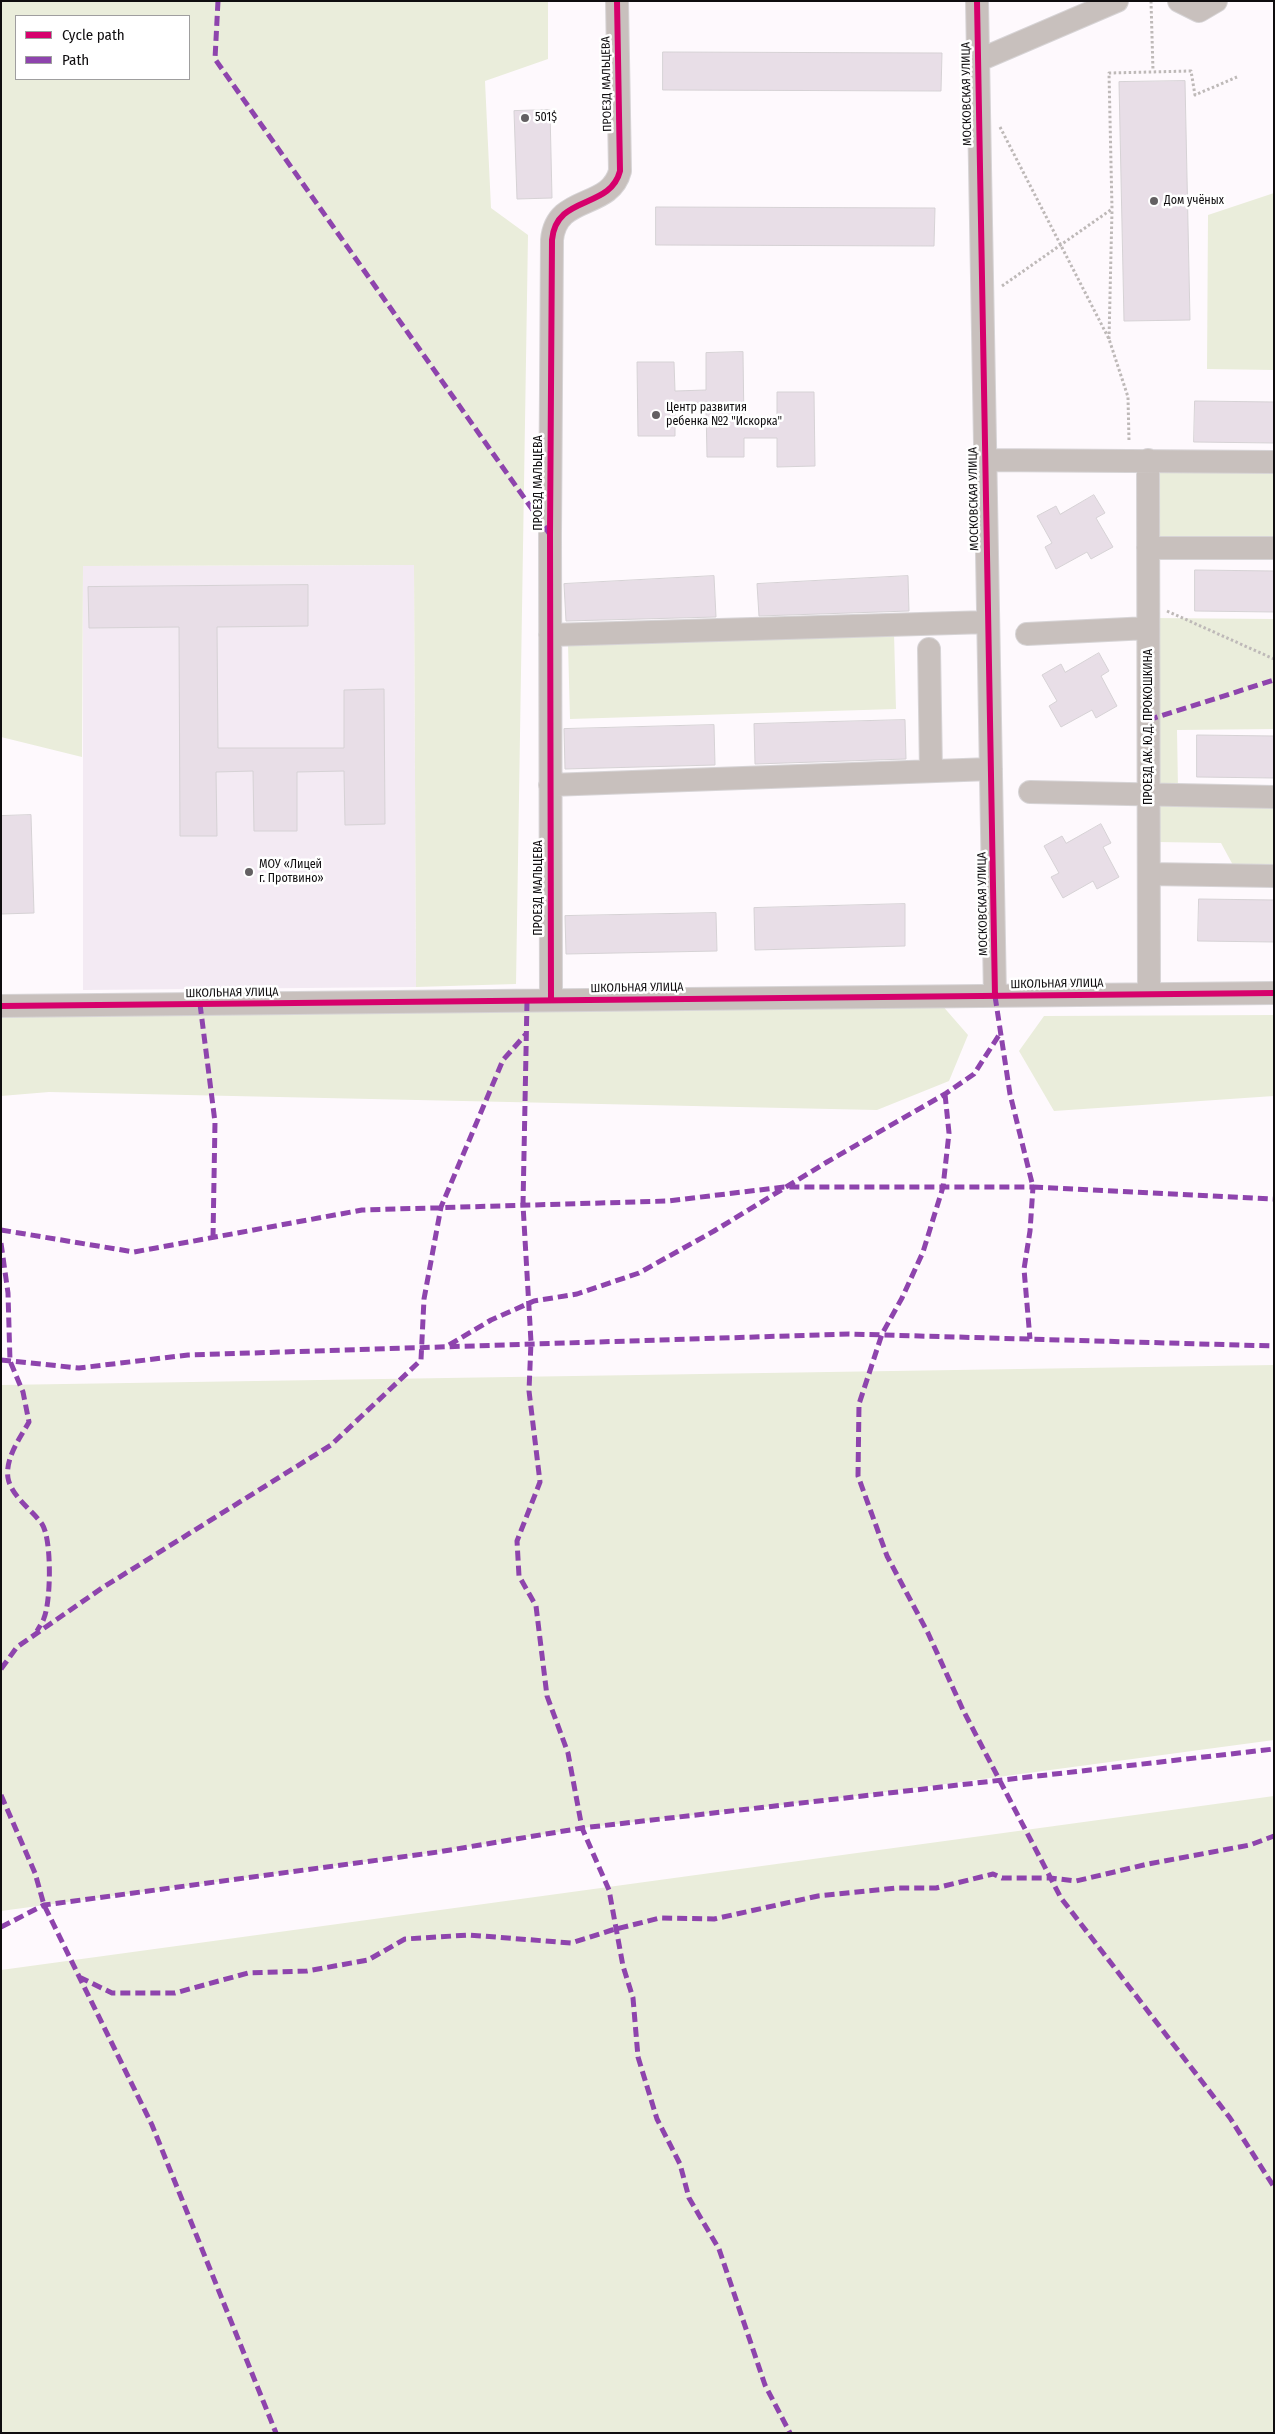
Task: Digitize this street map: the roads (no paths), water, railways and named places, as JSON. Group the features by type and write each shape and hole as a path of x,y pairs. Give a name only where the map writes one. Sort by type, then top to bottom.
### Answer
{"street":[{"name":"ПРОЕЗД МАЛЬЦЕВА","path":"551,1000 550,635 553,228 563,214 608,191 617,181 620,171 617,1"},
{"name":"МОСКОВСКАЯ УЛИЦА","path":"977,1 984,460 996,996"},
{"path":"977,62 1116,1"},
{"path":"1179,1 1199,11 1216,1"},
{"path":"984,460 1274,462"},
{"name":"ПРОЕЗД АК. Ю.Д. ПРОКОШКИНА","path":"1138,460 1148,548 1149,994"},
{"path":"1148,548 1274,548"},
{"path":"550,635 988,622"},
{"path":"1027,634 1148,628"},
{"path":"928,649 931,771"},
{"path":"550,784 991,768"},
{"path":"1030,792 1274,797"},
{"path":"1149,874 1274,876"},
{"name":"ШКОЛЬНАЯ УЛИЦА","path":"1,1006 1274,993"}],"place":[{"name":"501$","path":"525,118"},
{"name":"Дом учёных","path":"1154,201"},
{"name":"Центр развития ребенка №2 \"Искорка\"","path":"656,415"},
{"name":"МОУ «Лицей г. Протвино»","path":"249,872"}]}
